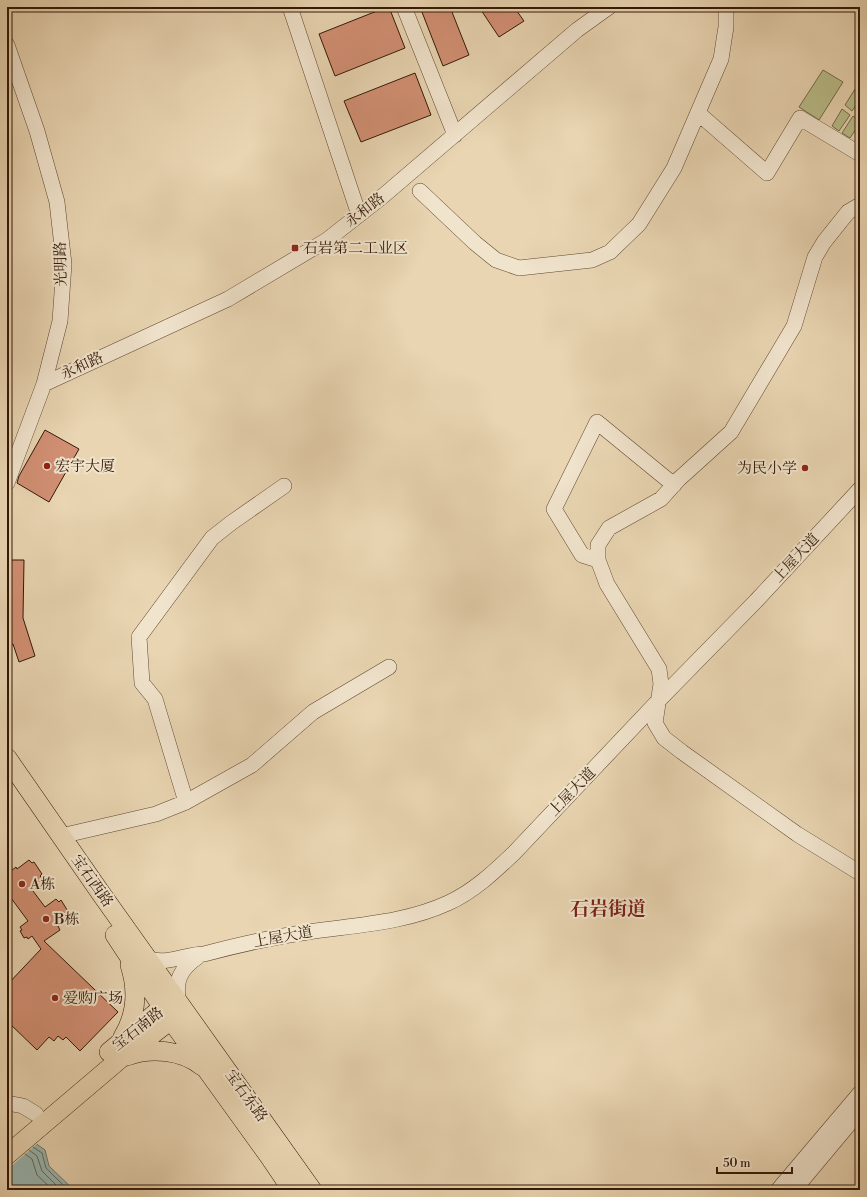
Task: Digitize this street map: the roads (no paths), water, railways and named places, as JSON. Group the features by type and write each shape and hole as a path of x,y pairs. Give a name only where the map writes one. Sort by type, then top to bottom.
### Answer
{"main road":[{"name":"宝石西路","path":"7,758 147,958 171,1010"},
{"name":"宝石西路","path":"7,780 125,948 171,1010"},
{"path":"125,948 136,994 133,1014 120,1051 134,1054 144,1052 165,1052 189,1058 207,1070"},
{"name":"宝石南路","path":"36,1119 171,1010"},
{"name":"宝石东路","path":"171,1010 207,1070 292,1190"},
{"name":"宝石东路","path":"171,1010 312,1190"},
{"path":"7,1139 36,1119"},
{"path":"7,1155 36,1119"}],"street":[{"path":"290,7 359,216"},
{"path":"404,7 455,135"},
{"name":"永和路","path":"44,384 228,299 327,240 383,196 578,30 609,7"},
{"path":"420,191 475,243 496,260 520,268 592,260 610,252 639,224 674,168 721,59 726,27 726,7"},
{"name":"光明路","path":"7,45 37,131 57,202 64,264 60,321 44,384 8,476"},
{"path":"698,112 767,173 800,118 860,154"},
{"path":"860,204 848,212 824,242 815,257 794,326 730,432 674,485 661,500 609,528 598,545 598,560 607,584 659,669 661,684 660,700 655,723 664,738 797,834 860,873"},
{"path":"598,560 582,555 554,509 597,422 674,485"},
{"path":"186,802 155,699 142,683 139,637 212,538 284,486"},
{"name":"上屋大道","path":"147,958 156,961 178,959 192,954 204,954 277,936 393,919 433,909 450,902 471,889 499,867 756,602 860,490"},
{"path":"61,836 156,814 186,802 252,765 314,712 389,667"},
{"name":"上屋大道","path":"171,1010 182,971 189,964 204,954"},
{"path":"778,1190 860,1093"},
{"path":"7,1103 23,1106 36,1119"},
{"path":"794,1190 860,1112"}],"water":[{"path":"7,1123 45,1150 49,1166 74,1190 7,1190"}],"place":[{"name":"石岩第二工业区","path":"295,248"},
{"name":"宏宇大厦","path":"47,466"},
{"name":"为民小学","path":"805,468"},
{"name":"A栋","path":"22,884"},
{"name":"B栋","path":"46,919"},
{"name":"爱购广场","path":"55,998"}],"district":[{"name":"石岩街道","path":"608,909"}]}
